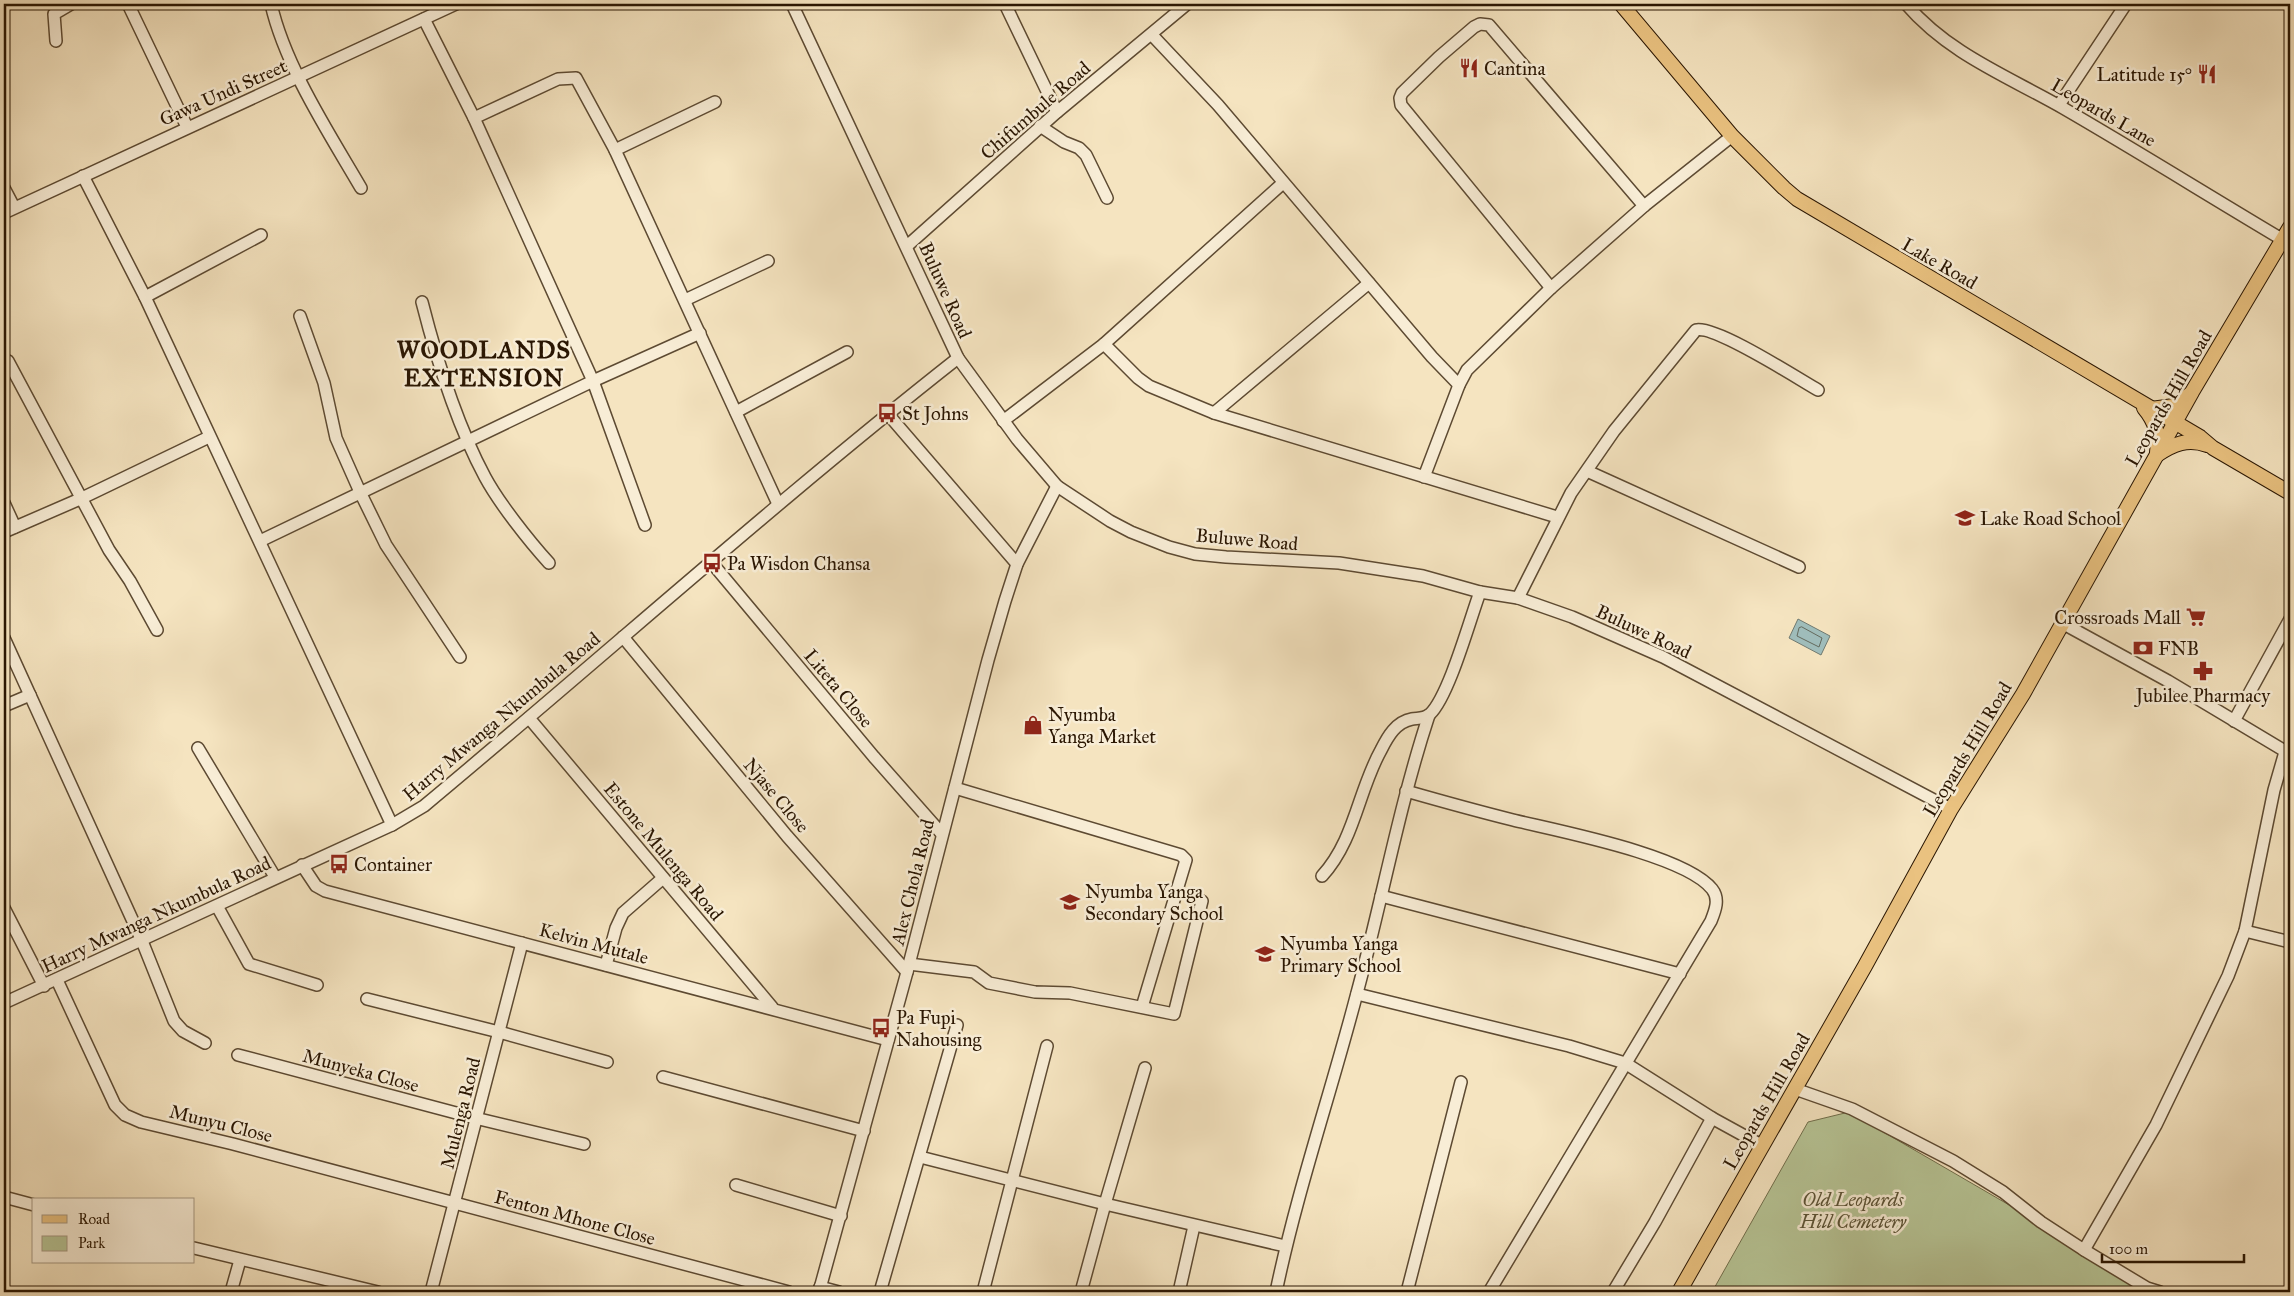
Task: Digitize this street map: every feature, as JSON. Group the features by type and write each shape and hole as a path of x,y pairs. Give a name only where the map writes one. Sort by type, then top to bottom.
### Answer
{"main road":[{"name":"Lake Road","path":"1621,4 1732,136 1784,188 1820,214 2200,437 2213,448 2290,493"},
{"name":"Leopards Hill Road","path":"1679,1292 1763,1146 1951,809 2022,694 2192,392 2286,242 2290,227"},
{"path":"2151,409 2174,406 2192,392"},
{"path":"2192,392 2188,410 2192,425 2200,437"},
{"path":"2139,402 2154,421 2158,432 2156,456"},
{"path":"2156,456 2168,447 2183,442 2199,442 2213,448"}],"street":[{"path":"56,41 54,14 72,4"},
{"path":"128,4 187,127"},
{"path":"270,4 278,28 300,77 361,188"},
{"name":"Gawa Undi Street","path":"9,210 456,4"},
{"name":"Buluwe Road","path":"792,4 958,358 1003,421 1057,486 1110,521 1131,532 1169,547 1195,554 1339,563 1423,576 1480,592 1518,598 1572,618 1663,657 1951,809"},
{"path":"1005,4 1057,112"},
{"name":"Chifumbule Road","path":"907,246 1040,126 1152,35 1187,4"},
{"name":"Leopards Lane","path":"1906,4 1958,51 2058,106 2286,242"},
{"path":"2058,106 2126,4"},
{"path":"424,19 474,118 593,380 645,525"},
{"path":"1551,288 1400,105 1402,93 1439,56 1474,27 1480,24 1489,25 1644,206"},
{"path":"1152,35 1218,105 1368,283 1458,385"},
{"path":"474,118 558,79 574,77 615,150 778,504"},
{"path":"615,150 715,102"},
{"path":"1040,126 1064,142 1079,148 1086,155 1107,198"},
{"path":"1424,477 1458,385 1467,370 1551,288 1644,206 1732,136"},
{"path":"83,176 145,297 392,825"},
{"path":"1003,421 1104,344 1283,183"},
{"path":"4,188 9,210"},
{"path":"145,297 262,235"},
{"path":"685,300 768,261"},
{"path":"1214,413 1368,283"},
{"path":"422,302 448,392 468,440 490,485 549,563"},
{"path":"300,316 324,382 336,438 360,492 386,545 460,657"},
{"path":"1518,598 1570,493 1614,431 1696,330 1711,332 1758,355 1818,390"},
{"path":"260,541 593,380 700,333"},
{"path":"1104,344 1138,378 1149,386 1214,413 1557,517"},
{"path":"736,412 847,352"},
{"name":"Harry Mwanga Nkumbula Road","path":"4,1003 392,825 424,806 712,563 778,504 958,358"},
{"path":"8,360 80,498 157,630"},
{"path":"887,414 1017,564"},
{"path":"4,532 209,437"},
{"path":"1587,471 1799,567"},
{"name":"Alex Chola Road","path":"819,1290 908,968 988,660 1017,564 1057,486"},
{"path":"4,503 15,527"},
{"name":"Liteta Close","path":"712,563 874,757 942,834"},
{"path":"1276,1292 1285,1246 1357,994 1406,791 1429,715 1451,675 1480,592"},
{"path":"2234,720 2290,619"},
{"path":"2062,622 2288,753 2272,799 2245,931 2221,994 2156,1125 2084,1250"},
{"name":"Njase Close","path":"623,637 787,836 908,968"},
{"path":"4,638 142,941 174,1021 183,1031 205,1043"},
{"path":"4,706 30,695"},
{"path":"1322,876 1332,865 1344,844 1374,764 1394,728 1403,722 1429,715"},
{"name":"Estone Mulenga Road","path":"529,718 772,1007"},
{"path":"198,748 275,878"},
{"path":"955,788 1181,855 1186,860 1142,1007"},
{"path":"1406,791 1647,855 1700,878 1716,896 1716,908 1711,921 1489,1292"},
{"name":"Kelvin Mutale","path":"302,866 316,886 325,891 772,1007 888,1040"},
{"path":"606,965 616,928 623,913 663,878"},
{"path":"1381,896 1680,974"},
{"path":"908,968 974,972 989,983 1035,992 1070,992 1174,1014 1202,901"},
{"path":"217,906 249,964 317,985"},
{"path":"4,908 44,986"},
{"path":"2245,931 2290,942"},
{"name":"Mulenga Road","path":"431,1292 522,943"},
{"name":"Munyu Close","path":"57,980 107,1090 115,1105 125,1115 141,1122 456,1202"},
{"path":"1357,994 1569,1046 1625,1064 1712,1118 1763,1146"},
{"path":"367,999 608,1062"},
{"path":"880,1292 920,1157 956,1025"},
{"path":"983,1292 1011,1178 1047,1046"},
{"name":"Munyeka Close","path":"238,1055 475,1118 584,1144"},
{"path":"1081,1292 1145,1068"},
{"path":"663,1077 864,1131"},
{"path":"1407,1292 1461,1082"},
{"path":"1795,1089 1852,1109 1953,1161 2017,1201 2041,1222 2084,1250 2147,1288 2160,1292"},
{"path":"1613,1292 1655,1222 1712,1118"},
{"path":"920,1157 1011,1178 1194,1226 1285,1246"},
{"path":"736,1185 841,1216"},
{"path":"4,1197 32,1204"},
{"name":"Fenton Mhone Close","path":"456,1202 789,1292"},
{"path":"1179,1292 1194,1226"},
{"path":"195,1248 378,1292"},
{"path":"232,1292 240,1260"},
{"path":"819,1290 839,1292"}],"green space":[{"name":"Old Leopards Hill Cemetery","path":"1849,1112 2159,1292 1712,1292 1808,1122"}],"water":[{"path":"1798,619 1830,636 1821,655 1789,638"}],"place":[{"name":"Cantina","path":"1469,68"},
{"name":"Latitude 15°","path":"2207,74"},
{"name":"St Johns","path":"887,413"},
{"name":"Lake Road School","path":"1965,518"},
{"name":"Pa Wisdon Chansa","path":"712,563"},
{"name":"Crossroads Mall","path":"2196,617"},
{"name":"FNB","path":"2143,648"},
{"name":"Jubilee Pharmacy","path":"2203,671"},
{"name":"Nyumba Yanga Market","path":"1033,725"},
{"name":"Container","path":"339,864"},
{"name":"Nyumba Yanga Secondary School","path":"1070,902"},
{"name":"Nyumba Yanga Primary School","path":"1265,954"},
{"name":"Pa Fupi Nahousing","path":"881,1028"}],"district":[{"name":"WOODLANDS EXTENSION","path":"484,364"}]}
